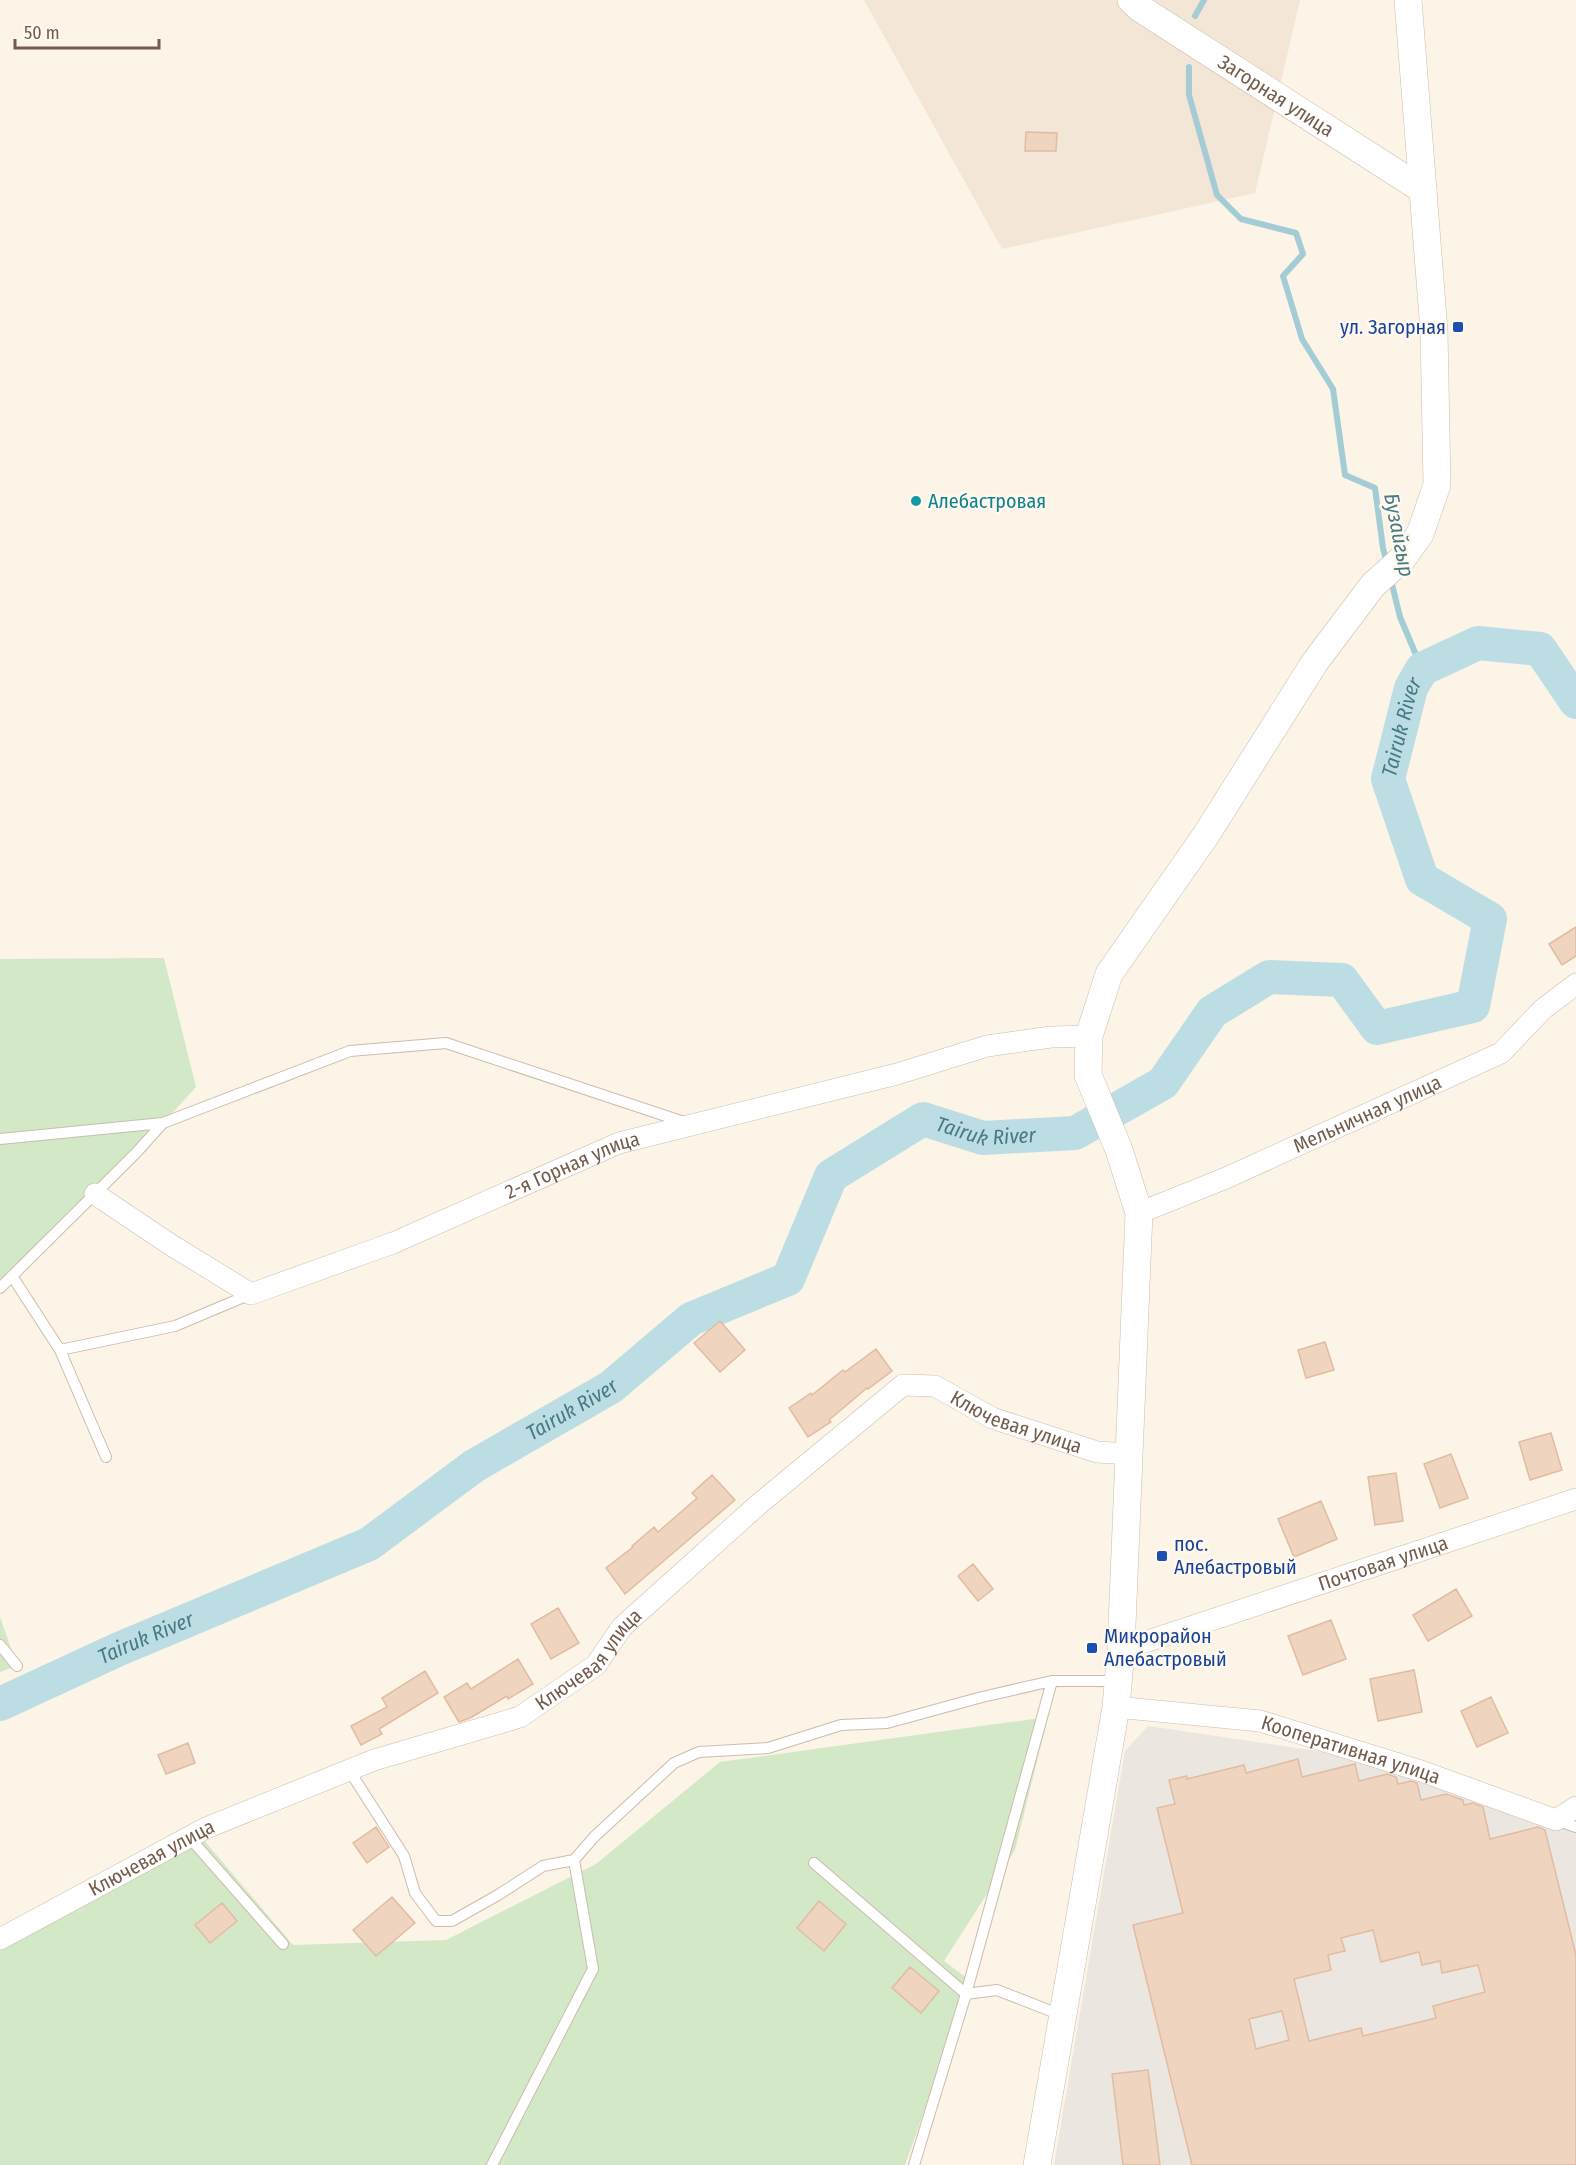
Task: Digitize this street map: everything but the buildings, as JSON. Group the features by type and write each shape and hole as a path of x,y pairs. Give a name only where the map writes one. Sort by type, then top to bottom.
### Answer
{"street":[{"name":"Загорная улица","path":"1131,0 1141,9 1423,190"},
{"path":"1036,2165 1117,1694 1121,1650 1139,1214 1119,1150 1088,1075 1089,1036 1109,974 1206,835 1315,662 1373,585 1402,559 1420,534 1437,485 1434,331 1408,0"},
{"name":"Мельничная улица","path":"1139,1214 1226,1178 1501,1053 1543,1009 1576,984"},
{"name":"2-я Горная улица","path":"251,1294 393,1243 620,1143 897,1074 987,1046 1051,1037 1089,1036"},
{"path":"95,1194 171,1245 251,1294"},
{"name":"Ключевая улица","path":"0,1939 206,1828 374,1760 520,1717 596,1665 622,1627 759,1504 903,1384 935,1386 992,1418 1097,1452 1129,1454"},
{"name":"Почтовая улица","path":"1121,1650 1576,1499"},
{"name":"Кооперативная улица","path":"1117,1694 1260,1721 1421,1771 1556,1820"},
{"path":"1556,1820 1576,1807"}],"lane":[{"path":"0,1139 164,1123 350,1051 446,1043 694,1125"},
{"path":"0,1288 164,1123"},
{"path":"12,1276 60,1350 106,1457"},
{"path":"60,1350 175,1326 251,1294"},
{"path":"0,1645 17,1666"},
{"path":"349,1770 404,1856 415,1893 436,1921 452,1921 543,1866 574,1860 594,1837 674,1763 699,1752 768,1748 841,1725 887,1723 982,1697 1052,1682 1117,1694"},
{"path":"914,2165 966,1994 1052,1682"},
{"path":"1556,1820 1576,1827"},
{"path":"189,1837 283,1944"},
{"path":"492,2165 593,1969 574,1860"},
{"path":"814,1863 966,1994 997,1990 1062,2016"}],"shaded area":[{"path":"864,0 1300,0 1255,193 1002,249"},
{"path":"1148,1726 1364,1758 1576,1819 1576,2165 1054,2165 1125,1751"}],"green space":[{"path":"164,958 196,1087 123,1167 0,1288 0,959"},
{"path":"0,1617 17,1666 0,1672"},
{"path":"1048,1717 1015,1850 944,1961 971,1981 905,2165 0,2165 0,1945 203,1839 293,1945 446,1940 596,1864 720,1762"}],"waterway":[{"name":"Бузайгыр","path":"1195,16 1204,0"},
{"name":"Бузайгыр","path":"1189,67 1189,95 1217,195 1241,219 1296,233 1303,254 1283,276 1302,339 1333,389 1345,475 1375,488 1387,564"},
{"name":"Бузайгыр","path":"1391,580 1400,617 1422,669"},
{"name":"Tairuk River","path":"0,1704 119,1649 369,1544 474,1466 611,1387 691,1319 788,1279 831,1176 923,1119 983,1138 1075,1133 1163,1083 1212,1012 1269,977 1342,980 1377,1028 1473,1006 1490,919 1422,879 1388,779 1411,688 1422,669 1478,643 1540,649 1576,702"}],"place":[{"name":"ул. Загорная","path":"1458,327"},
{"name":"Алебастровая","path":"916,501"},
{"name":"пос. Алебастровый","path":"1162,1556"},
{"name":"Микрорайон Алебастровый","path":"1092,1648"}]}
